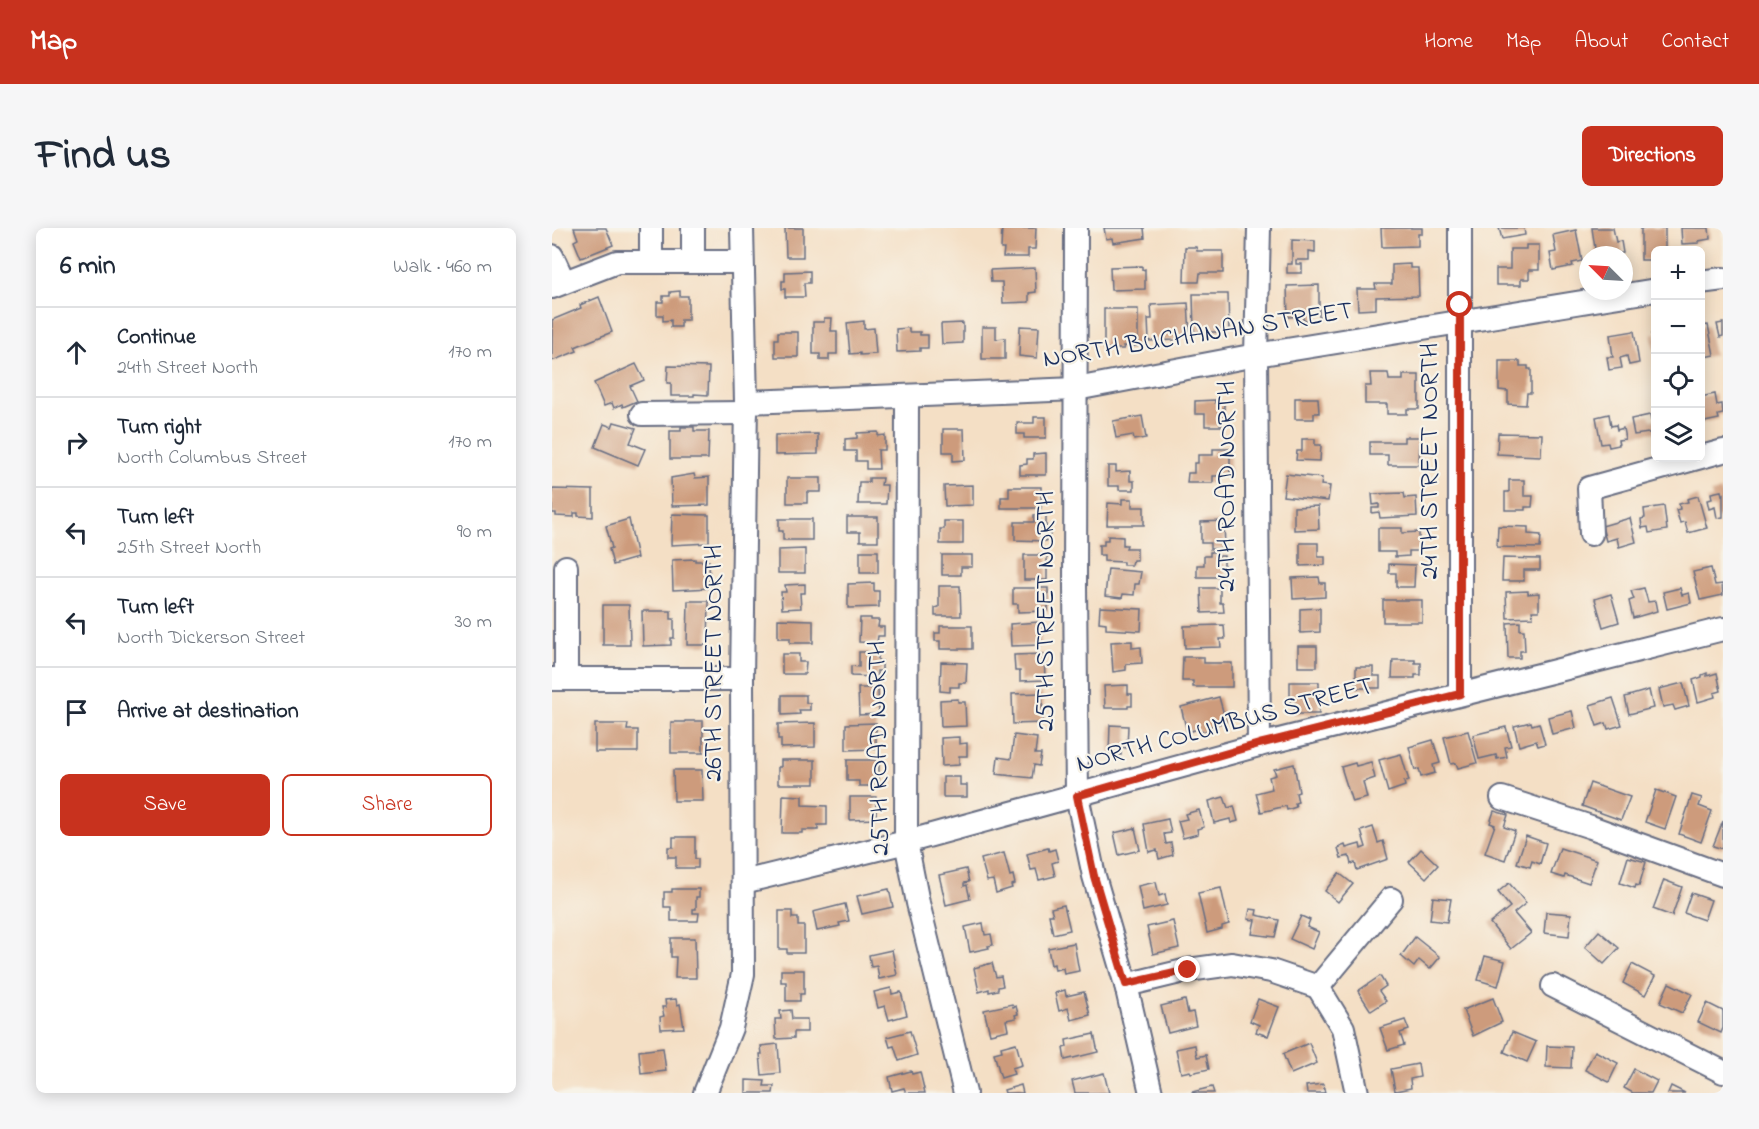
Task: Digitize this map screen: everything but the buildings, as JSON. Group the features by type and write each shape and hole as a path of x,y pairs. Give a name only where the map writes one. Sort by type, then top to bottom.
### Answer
{"street":[{"path":"651,228 651,261"},
{"path":"693,228 693,261"},
{"name":"26TH STREET NORTH","path":"705,1093 731,1028 743,974 742,679 746,408 742,228"},
{"name":"25TH STREET NORTH","path":"1076,228 1077,796 1094,876 1126,984 1151,1093"},
{"name":"24TH ROAD NORTH","path":"1259,228 1256,355 1259,744"},
{"name":"24TH STREET NORTH","path":"1460,228 1460,694"},
{"path":"552,256 558,284 617,262 742,262"},
{"path":"1705,281 1723,279"},
{"name":"NORTH BUCHANAN STREET","path":"642,414 907,396 1076,389 1256,355 1651,291"},
{"name":"25TH ROAD NORTH","path":"907,396 906,842 918,903 965,1093"},
{"path":"1591,534 1589,488 1723,451"},
{"path":"566,567 559,678 742,679"},
{"name":"NORTH COLUMBUS STREET","path":"743,882 906,842 1259,744 1723,628"},
{"path":"1502,798 1591,827 1723,875"},
{"path":"1318,987 1391,899"},
{"path":"1126,984 1188,970 1232,964 1271,971 1318,987 1343,1028 1358,1093"},
{"path":"1553,986 1723,1072"}],"route":[{"path":"1188,970 1126,984 1094,876 1077,796 1259,744 1460,694 1460,305"}]}
